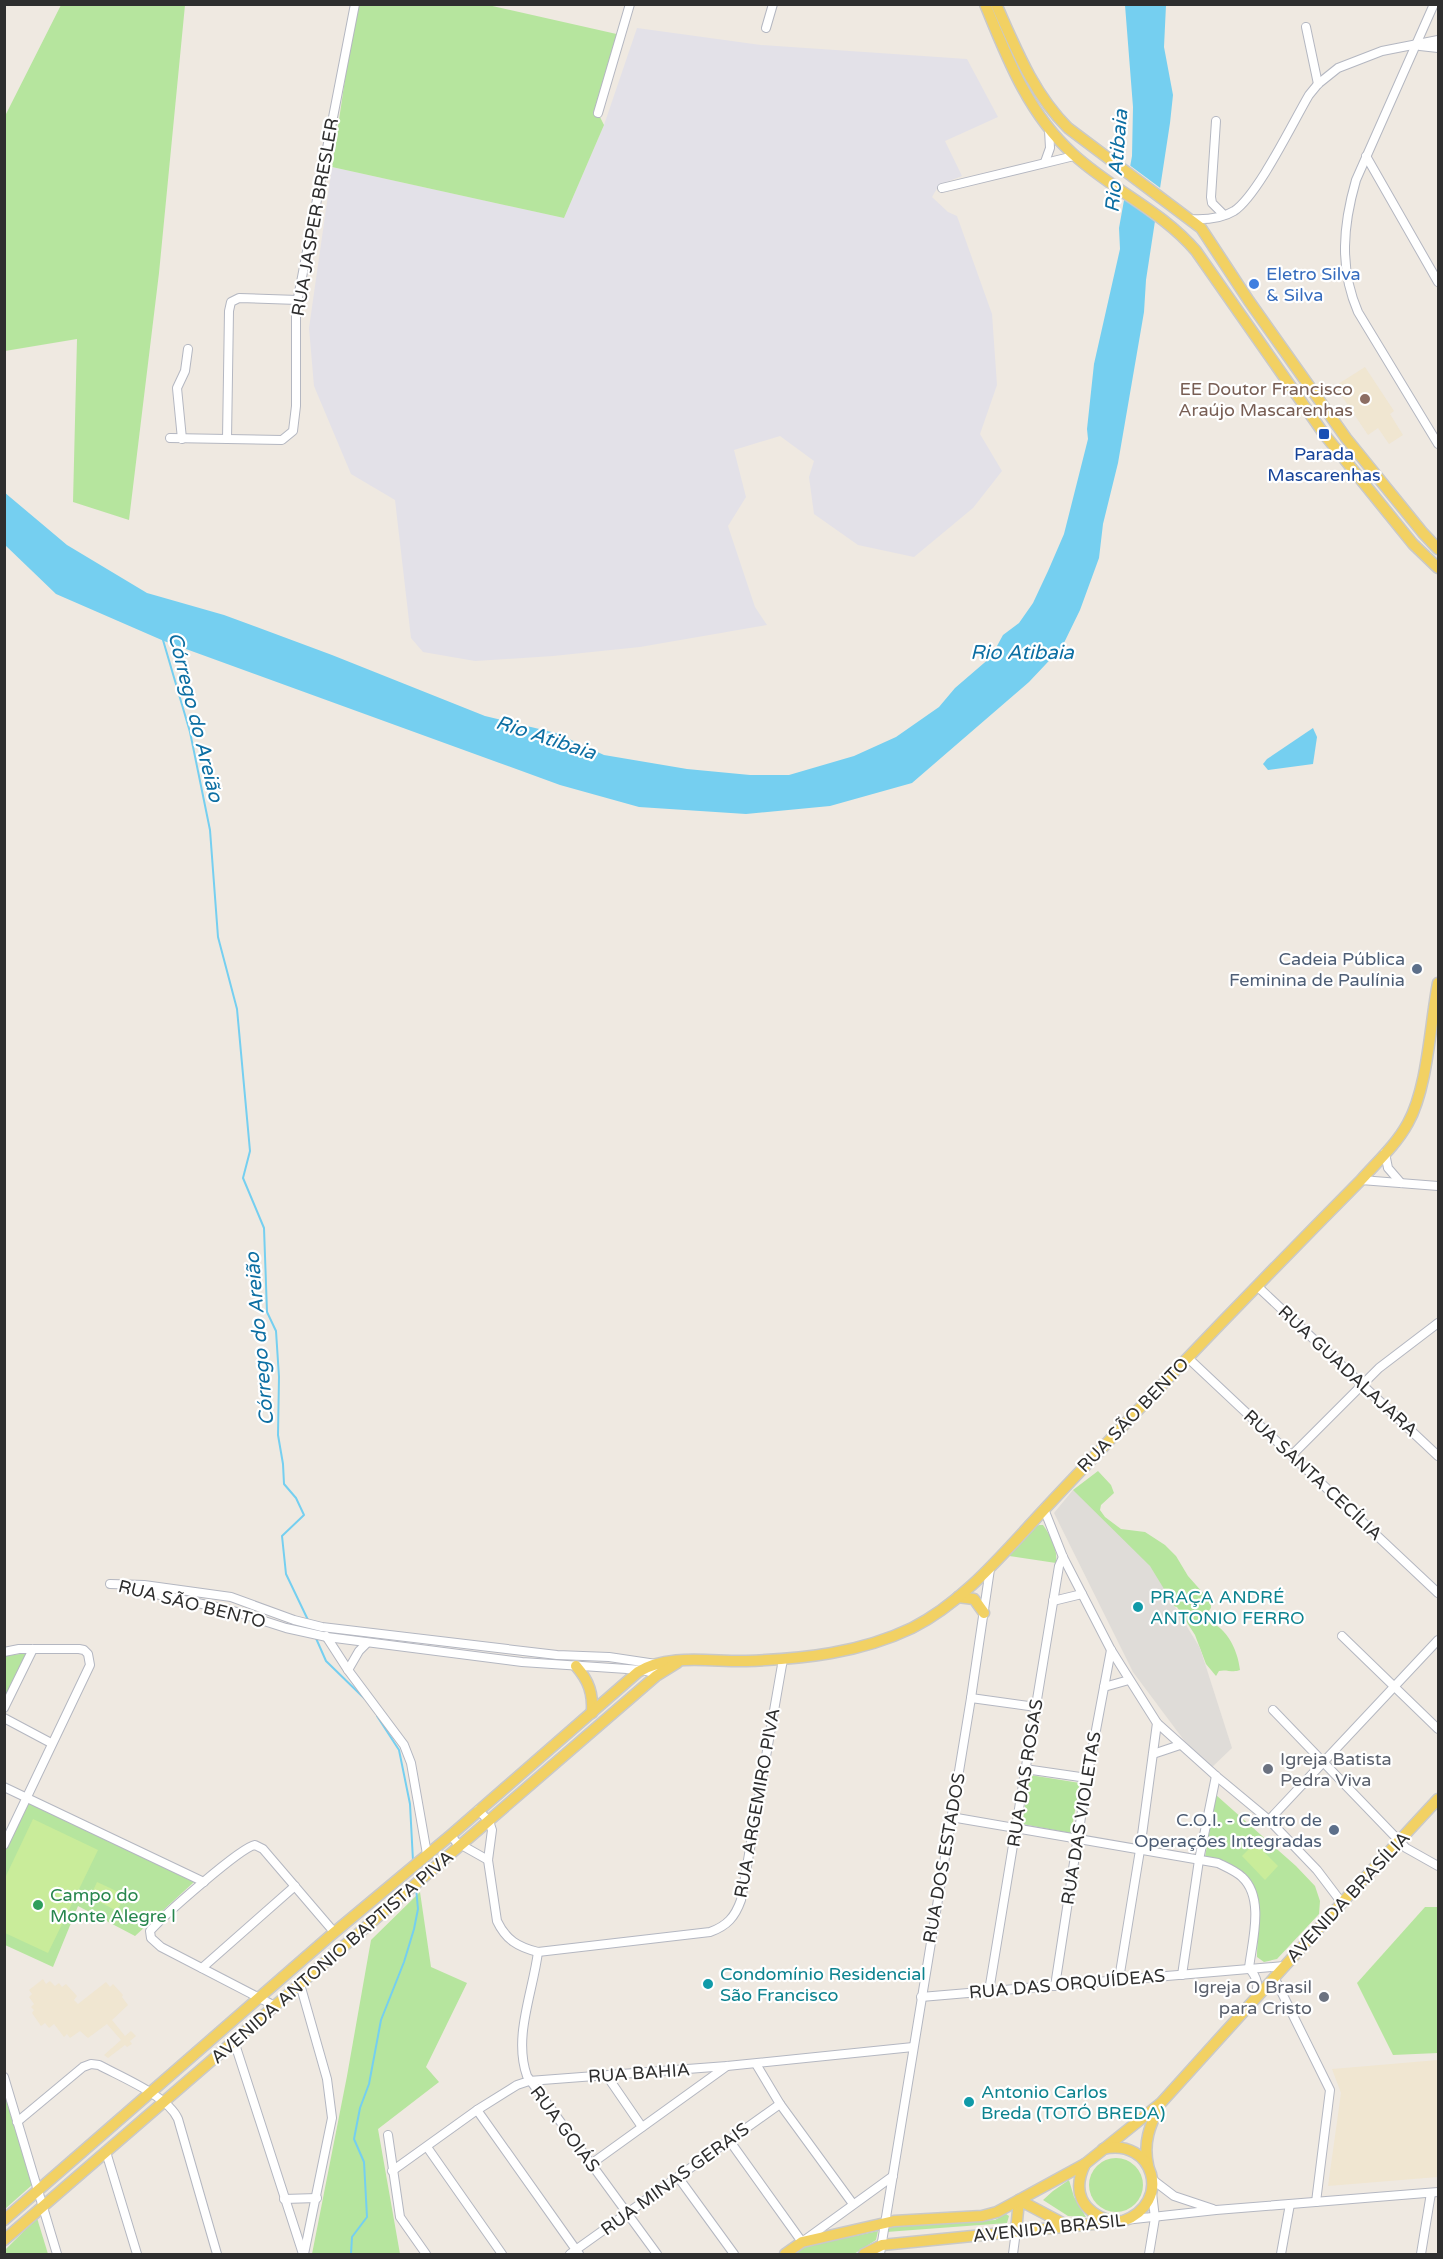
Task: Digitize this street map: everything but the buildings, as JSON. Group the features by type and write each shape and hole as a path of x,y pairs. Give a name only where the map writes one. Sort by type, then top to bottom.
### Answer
{"main road":[{"path":"985,4 1019,84 1049,130 1074,156 1180,232 1196,251 1323,434 1413,544 1438,568"},
{"path":"996,4 1023,67 1050,110 1068,128 1201,228 1249,301 1346,438 1438,549"},
{"name":"RUA SÃO BENTO","path":"642,1670 659,1669 675,1664 817,1656 867,1646 892,1638 921,1624 958,1597 990,1569 1044,1509 1385,1153 1408,1123 1416,1104 1427,1054 1438,983"},
{"path":"958,1597 974,1599 984,1613"},
{"path":"576,1666 587,1679 590,1687 592,1713"},
{"name":"AVENIDA ANTONIO BAPTISTA PIVA","path":"4,2240 462,1845 659,1669"},
{"name":"AVENIDA ANTONIO BAPTISTA PIVA","path":"4,2220 334,1932 451,1835 642,1670"},
{"path":"494,1796 498,1804 504,1808"},
{"name":"AVENIDA BRASÍLIA","path":"1102,2150 1161,2103 1438,1799"},
{"path":"387,1888 398,1900"},
{"name":"AVENIDA BRASÍLIA","path":"1148,2167 1145,2151 1148,2130 1161,2103"},
{"path":"784,2254 802,2242 885,2223 982,2216 997,2212 1085,2164 1102,2150 1120,2148 1129,2150 1143,2159 1153,2180 1152,2193 1142,2211 1123,2221"},
{"path":"1085,2164 1079,2181 1082,2199 1098,2217 1110,2221"},
{"path":"1019,2200 1068,2226"},
{"path":"1016,2231 1019,2200"},
{"name":"AVENIDA BRASIL","path":"881,2250 1016,2231 1123,2221"},
{"path":"864,2254 881,2250"}],"street":[{"name":"RUA JASPER BRESLER","path":"227,439 282,440 293,431 296,406 295,333 298,300 354,4"},
{"path":"598,113 630,4"},
{"path":"766,28 773,4"},
{"path":"1434,4 1356,180 1344,234 1345,270 1350,293 1369,330 1438,444"},
{"path":"1306,27 1318,84"},
{"path":"1189,219 1210,219 1232,212 1244,203 1309,95 1318,84 1338,68 1382,51 1416,45 1432,39 1438,40"},
{"path":"1416,45 1438,48"},
{"path":"1216,121 1211,197 1212,203 1224,214"},
{"path":"1045,162 1050,148 1049,130"},
{"path":"942,188 1074,156"},
{"path":"1366,156 1438,282"},
{"path":"170,438 227,439 228,311 231,302 239,298 298,300"},
{"path":"182,439 177,388 185,368 188,349"},
{"path":"1385,1153 1388,1168 1402,1183"},
{"path":"1361,1180 1438,1186"},
{"name":"RUA GUADALAJARA","path":"1257,1286 1363,1383 1438,1456"},
{"path":"1292,1455 1379,1368 1438,1323"},
{"name":"RUA SANTA CECÍLIA","path":"1188,1358 1438,1593"},
{"path":"1044,1509 1063,1557 1111,1650 1157,1723 1269,1820 1317,1870 1342,1903"},
{"name":"RUA DAS ROSAS","path":"989,1990 1053,1601 1059,1566 1063,1557"},
{"name":"RUA DOS ESTADOS","path":"881,2250 990,1569"},
{"name":"RUA SÃO BENTO","path":"642,1670 576,1666 557,1660 322,1627 294,1620 231,1597 144,1585 110,1584 230,1610 286,1628 327,1637 367,1643 557,1660 609,1657 659,1669"},
{"path":"1053,1601 1082,1594"},
{"path":"230,1610 231,1597"},
{"path":"322,1627 348,1670 404,1745 411,1763 423,1858"},
{"path":"1342,1636 1438,1729"},
{"path":"1269,1820 1438,1640"},
{"path":"348,1670 359,1651 367,1643"},
{"path":"4,1708 33,1649"},
{"path":"4,1652 33,1649 79,1649 88,1654 90,1665 4,1845"},
{"name":"RUA DAS VIOLETAS","path":"1054,1986 1087,1778 1111,1650"},
{"name":"RUA ARGEMIRO PIVA","path":"538,1952 710,1932 730,1921 741,1900 783,1659"},
{"path":"1104,1687 1129,1680"},
{"path":"971,1698 1036,1707"},
{"path":"1273,1710 1406,1848 1438,1866"},
{"path":"4,1718 51,1743"},
{"path":"1119,1979 1140,1850 1157,1723"},
{"path":"1153,1754 1180,1745"},
{"path":"1025,1769 1087,1778"},
{"path":"1182,1975 1199,1860 1216,1776"},
{"path":"4,1787 204,1882"},
{"path":"478,1810 489,1821 493,1835 488,1860 494,1907 501,1929 516,1945 538,1952"},
{"path":"951,1817 1218,1863 1241,1876 1252,1893 1255,1910 1249,1968 1257,1981 1258,1989 1255,1998"},
{"path":"451,1835 456,1842 488,1860"},
{"path":"275,2006 154,1943 150,1931 204,1882 245,1849 255,1845 263,1849 334,1932"},
{"path":"202,1968 295,1887"},
{"name":"RUA GOIÁS","path":"538,1952 523,2030 525,2070 529,2081 541,2094 657,2254"},
{"name":"RUA DAS ORQUÍDEAS","path":"921,1998 989,1990 1284,1966"},
{"path":"1274,1977 1330,2090 1331,2097 1316,2202"},
{"path":"300,1984 327,2079 332,2118 317,2198 303,2254"},
{"path":"234,2041 303,2254"},
{"name":"RUA BAHIA","path":"392,2171 477,2110 517,2085 529,2081 756,2064 913,2047"},
{"path":"17,2122 83,2067 91,2064 99,2065 150,2093 172,2109 178,2119 217,2254"},
{"path":"756,2064 780,2104 853,2204"},
{"path":"591,2164 727,2066"},
{"path":"607,2076 642,2127"},
{"path":"4,2078 57,2254"},
{"name":"RUA MINAS GERAIS","path":"576,2253 627,2213 780,2104"},
{"path":"477,2110 576,2253"},
{"path":"388,2135 400,2217 426,2254"},
{"path":"729,2140 802,2242 893,2176"},
{"path":"427,2147 502,2254"},
{"path":"106,2152 137,2254"},
{"path":"678,2177 734,2254"},
{"name":"AVENIDA BRASIL","path":"1153,2180 1174,2196 1216,2210"},
{"path":"1421,2254 1435,2192"},
{"name":"AVENIDA BRASIL","path":"1123,2221 1216,2210 1435,2192"},
{"path":"1149,2254 1155,2218 1152,2193"},
{"path":"284,2199 317,2198"},
{"path":"1281,2254 1290,2204"},
{"path":"1013,2254 1016,2231"}],"shaded area":[{"path":"637,28 761,45 967,59 998,117 945,141 962,176 939,185 932,197 948,212 957,216 992,314 997,385 980,434 1002,471 973,508 914,557 858,545 814,514 809,477 814,461 780,436 734,450 746,497 728,526 755,607 767,625 640,647 553,656 475,661 423,652 411,638 395,500 351,474 314,386 309,328 332,167 564,218 604,125"},
{"name":"EE Doutor Francisco Araújo Mascarenhas","path":"1365,367 1394,411 1390,414 1403,435 1389,444 1378,428 1368,435 1335,386"},
{"name":"PRAÇA ANDRÉ ANTONIO FERRO","path":"1073,1490 1150,1566 1200,1648 1232,1748 1210,1769 1198,1759 1133,1672 1054,1513"},
{"path":"43,1979 46,1984 50,1981 55,1986 59,1983 62,1987 66,1984 77,1996 74,2000 78,2004 106,1982 110,1987 113,1984 128,2005 112,2020 125,2036 131,2031 136,2036 130,2041 132,2044 127,2047 125,2045 108,2058 104,2055 121,2040 107,2024 88,2038 80,2031 70,2038 67,2034 64,2037 54,2024 49,2028 45,2023 41,2026 32,2013 34,2010 31,2007 34,2004 29,1997 32,1994 29,1990"},
{"path":"1438,2060 1438,2177 1328,2186 1341,2093 1332,2069"}],"green space":[{"path":"61,5 185,5 159,273 129,520 73,502 77,339 5,351 5,116"},
{"path":"356,5 488,5 621,35 598,113 604,125 564,218 332,167"},
{"path":"1098,1471 1111,1485 1114,1493 1101,1505 1100,1510 1105,1517 1121,1529 1145,1532 1165,1545 1176,1556 1188,1576 1211,1602 1211,1608 1201,1621 1217,1626 1229,1638 1240,1670 1219,1671 1216,1676 1206,1664 1195,1635 1177,1607 1163,1604 1075,1505 1073,1490"},
{"path":"1043,1525 1051,1538 1056,1553 1056,1563 1009,1556 1032,1529"},
{"path":"28,1653 5,1701 5,1656"},
{"path":"1030,1775 1080,1783 1071,1833 1022,1824"},
{"path":"1216,1795 1296,1866 1315,1886 1320,1901 1319,1914 1277,1959 1264,1962 1257,1957 1258,1904 1253,1884 1244,1873 1234,1867 1205,1857"},
{"path":"28,1802 194,1882 135,1936 78,1906 53,1967 5,1945 4,1852"},
{"name":"Campo do Monte Alegre l","path":"33,1819 98,1850 48,1953 5,1933 5,1878"},
{"path":"1255,1843 1278,1866 1265,1880 1242,1856"},
{"path":"97,1882 125,1895 117,1911 90,1897"},
{"path":"420,1892 431,1967 467,1983 426,2067 439,2082 378,2129 400,2254 312,2254 371,1940"},
{"path":"1425,1907 1438,1907 1438,2053 1393,2055 1357,1983"},
{"path":"4,2093 32,2185 5,2209 4,2209"},
{"path":"1111,2158 1121,2158 1131,2162 1139,2170 1143,2185 1139,2200 1131,2208 1121,2212 1111,2212 1101,2208 1093,2200 1089,2190 1089,2180 1093,2170 1101,2162"},
{"path":"1069,2180 1074,2197 1086,2217 1068,2216 1043,2200"},
{"path":"1006,2214 1009,2216 1007,2223 886,2232 889,2227 995,2220"},
{"path":"37,2218 48,2254 5,2254 5,2250"},
{"path":"878,2231 876,2240 854,2254 793,2254 803,2247"}],"water":[{"name":"Rio Atibaia","path":"1125,5 1166,5 1164,47 1173,95 1146,280 1144,312 1118,463 1103,524 1099,558 1080,610 1062,647 1029,682 912,783 830,806 746,814 639,807 560,785 164,641 56,594 5,545 4,492 67,545 147,593 224,615 485,716 556,733 604,755 687,769 750,775 789,775 854,756 896,737 939,707 955,688 991,657 1003,635 1019,623 1033,603 1064,534 1088,439 1094,364 1120,249 1119,228 1132,156 1133,107"},
{"path":"1313,728 1317,737 1313,764 1268,770 1263,764 1267,759"}],"pier":[{"path":"1128,164 1163,190 1158,224 1121,196"}],"waterway":[{"name":"Córrego do Areião","path":"163,640 190,732 210,830 218,937 237,1009 250,1151 243,1178 264,1228 267,1312 276,1331 279,1377 278,1435 284,1484 296,1498 304,1515 282,1536 286,1574 308,1620"},
{"name":"Córrego do Areião","path":"315,1636 326,1661 365,1699"},
{"name":"Córrego do Areião","path":"377,1716 399,1750 410,1804 413,1861"},
{"name":"Córrego do Areião","path":"351,2254 352,2237 367,2217 364,2162 354,2139 360,2108 369,2084 381,2020 404,1962 414,1929 418,1909 416,1888"}],"place":[{"name":"Eletro Silva & Silva","path":"1254,284"},
{"name":"EE Doutor Francisco Araújo Mascarenhas","path":"1365,399"},
{"name":"Parada Mascarenhas","path":"1324,434"},
{"name":"Cadeia Pública Feminina de Paulínia","path":"1417,969"},
{"name":"PRAÇA ANDRÉ ANTONIO FERRO","path":"1138,1607"},
{"name":"Igreja Batista Pedra Viva","path":"1268,1769"},
{"name":"C.O.I. - Centro de Operações Integradas","path":"1334,1830"},
{"name":"Campo do Monte Alegre l","path":"38,1905"},
{"name":"Condomínio Residencial São Francisco","path":"708,1984"},
{"name":"Igreja O Brasil para Cristo","path":"1324,1997"},
{"name":"Antonio Carlos Breda (TOTÓ BREDA)","path":"969,2102"}]}
